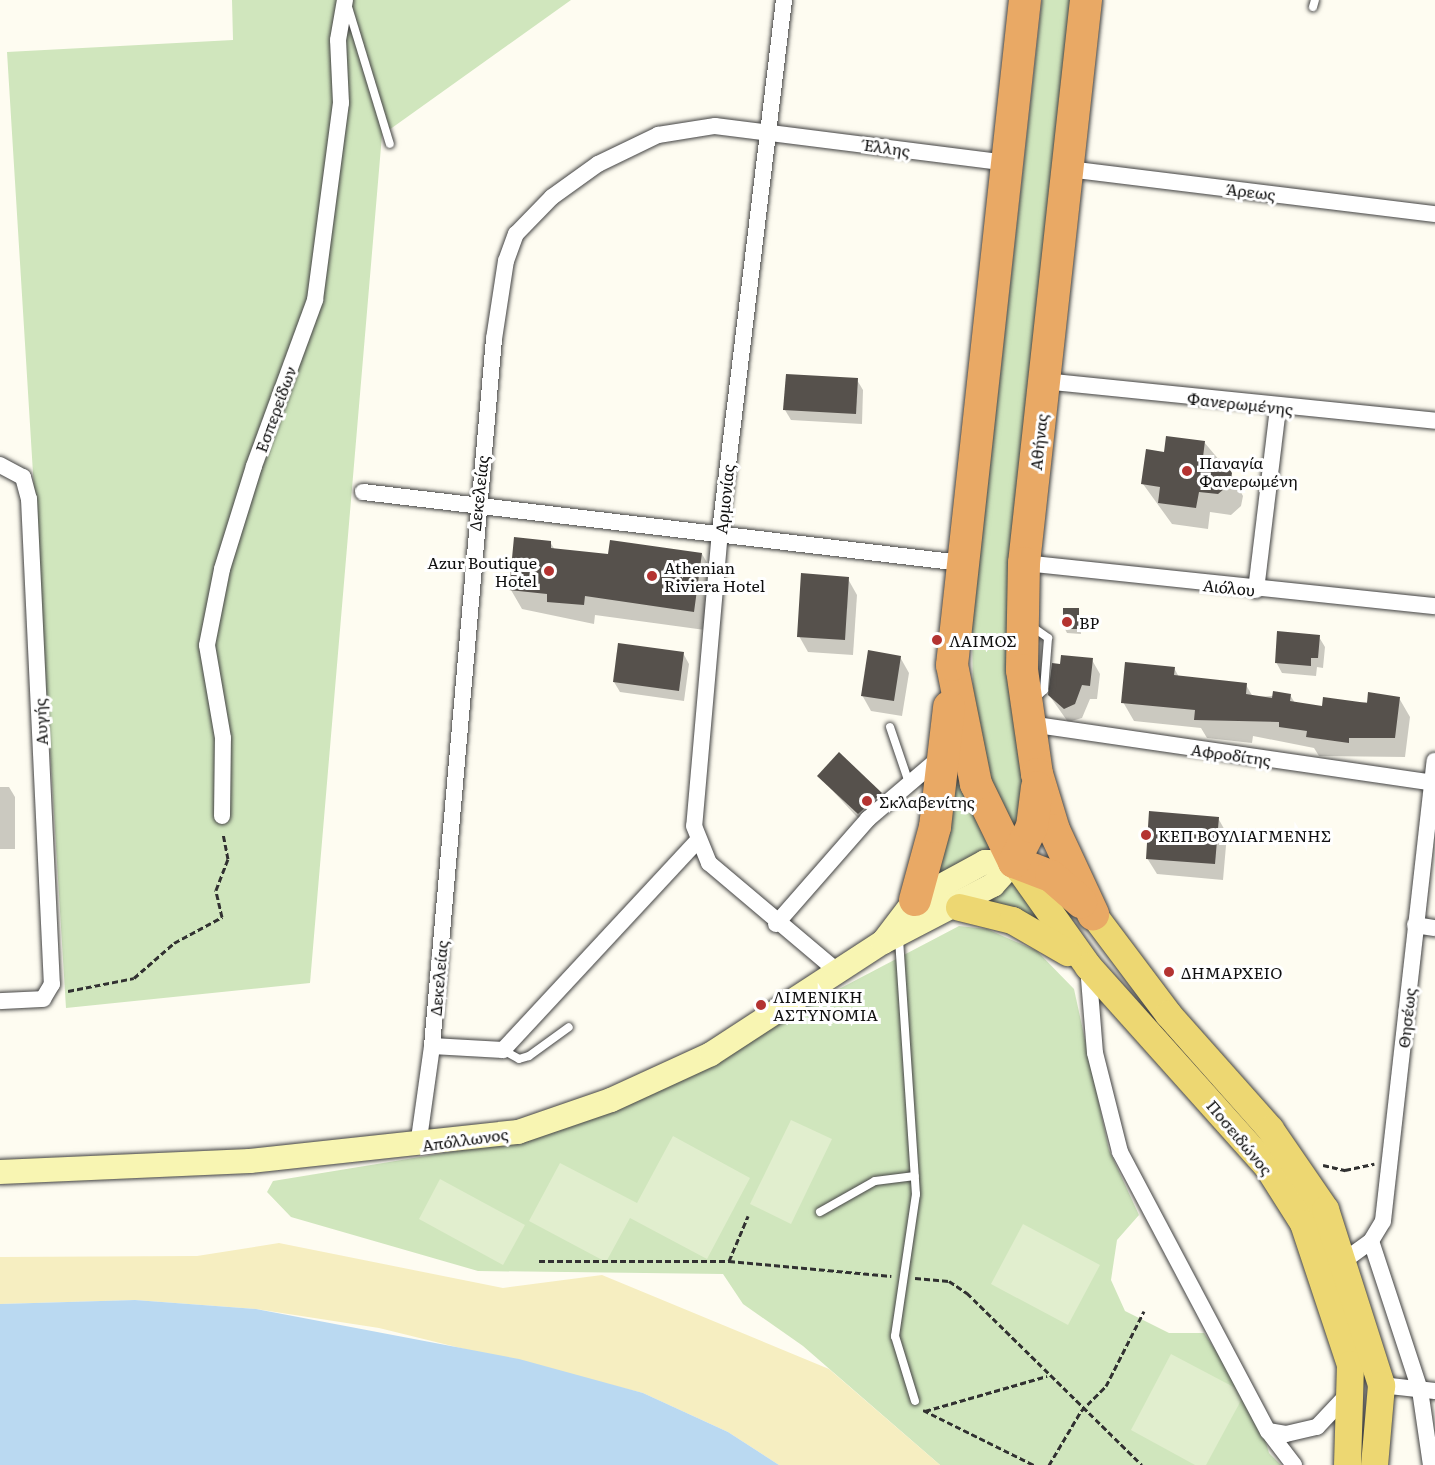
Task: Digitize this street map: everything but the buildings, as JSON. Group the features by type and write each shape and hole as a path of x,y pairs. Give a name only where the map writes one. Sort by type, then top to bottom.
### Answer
{"highway":[{"path":"915,900 935,827 945,754 961,563 1025,0"},
{"name":"Αθήνας","path":"1074,878 1037,774 1028,715 1023,620 1024,563 1086,0"},
{"path":"952,665 976,784 1014,862 1051,876 1093,914"},
{"path":"1014,862 1032,827 1037,774"},
{"name":"Ποσειδώνος","path":"1074,878 1093,914"}],"main road":[{"name":"Ποσειδώνος","path":"1014,862 1088,966 1248,1143 1303,1223 1340,1323 1352,1389 1347,1465"},
{"path":"959,907 1012,920 1088,966"},
{"name":"Ποσειδώνος","path":"1093,914 1168,1014 1286,1150 1325,1209 1345,1260 1381,1385 1374,1465"}],"street":[{"name":"Εσπερείδων","path":"222,816 223,738 207,645 222,569 254,466 315,300 341,103 338,40 346,0"},
{"name":"Αρμονίας","path":"697,841 720,531 784,0"},
{"name":"Δεκελείας","path":"418,1146 432,1046 477,505 506,261 525,221 598,164 658,135 715,126 767,131"},
{"name":"Έλλης","path":"767,131 1007,163"},
{"name":"Άρεως","path":"1068,169 1435,214"},
{"name":"Φανερωμένης","path":"1044,381 1278,407 1435,421"},
{"path":"1256,590 1278,407"},
{"name":"Αυγής","path":"0,465 23,477 29,499 51,994"},
{"path":"363,492 720,531 961,563"},
{"name":"Αιόλου","path":"1024,563 1256,590 1435,606"},
{"name":"Αφροδίτης","path":"1028,715 1433,783"},
{"path":"776,924 908,780 945,754"},
{"name":"Θησέως","path":"1345,1260 1371,1241 1383,1221 1435,760"},
{"path":"432,1046 503,1050 697,841 709,862 776,924 839,973"},
{"path":"892,937 915,900 985,862 1014,862"},
{"path":"892,937 959,907 993,885 1014,862"},
{"path":"1415,925 1435,928"},
{"name":"Απόλλωνος","path":"0,1172 250,1161 418,1146 518,1132 611,1100 711,1054 892,937"},
{"path":"1088,966 1088,1011 1120,1152 1268,1431 1294,1465"},
{"path":"0,1001 51,994"},
{"path":"1371,1241 1427,1390 1431,1465"},
{"path":"1381,1385 1427,1390"},
{"path":"1268,1431 1286,1434 1317,1427 1352,1389"}],"lane":[{"path":"346,0 390,144"},
{"path":"890,727 908,780"},
{"path":"892,937 915,1176 914,1228 902,1277 895,1336 915,1401"},
{"path":"503,1050 519,1059 529,1056 569,1027"},
{"path":"820,1212 874,1181 915,1176"}],"path":[{"path":"51,994 134,978 174,943 222,917 216,890 228,859 222,816"},
{"path":"1323,1165 1345,1170 1391,1161"},
{"path":"729,1261 748,1216"},
{"path":"539,1261 729,1261 949,1281 967,1293 1081,1411 1142,1465"},
{"path":"1048,1465 1081,1411 1106,1386 1144,1311"},
{"path":"924,1412 1047,1376"},
{"path":"915,1401 924,1412 1034,1465"}],"green space":[{"path":"232,0 571,0 382,135 310,983 66,1008 7,52 233,40"},
{"path":"1042,0 1073,0 1008,635 1030,792 1017,840 1000,816 973,703 972,627"},
{"path":"952,775 964,775 992,845 927,887"},
{"path":"1011,881 1044,924 975,903"},
{"path":"959,926 987,929 1037,951 1074,989 1109,1150 1139,1215 1117,1240 1111,1280 1125,1311 1169,1333 1204,1333 1257,1412 1269,1453 1281,1465 940,1465 803,1346 743,1304 723,1274 478,1271 291,1217 267,1192 273,1181 512,1142 635,1096"},
{"path":"791,1120 832,1139 791,1224 750,1204"},
{"path":"673,1136 750,1178 707,1259 630,1218 606,1262 529,1221 560,1163 637,1203"},
{"path":"440,1179 525,1225 503,1265 419,1219"},
{"path":"1023,1224 1100,1265 1068,1325 991,1284"},
{"path":"1171,1354 1245,1393 1206,1465 1195,1465 1131,1430"}],"sand":[{"path":"279,1243 503,1288 602,1275 829,1369 940,1465 779,1465 728,1432 643,1393 379,1328 256,1309 135,1300 0,1304 0,1257 197,1256"}],"water":[{"path":"135,1300 256,1309 519,1359 643,1393 728,1432 779,1465 0,1465 0,1304"}],"place":[{"name":"Παναγία Φανερωμένη","path":"1187,471"},
{"name":"Azur Boutique Hotel","path":"549,571"},
{"name":"Athenian Riviera Hotel","path":"652,576"},
{"name":"BP","path":"1067,622"},
{"name":"ΛΑΙΜΟΣ","path":"937,640"},
{"name":"Σκλαβενίτης","path":"867,801"},
{"name":"ΚΕΠ ΒΟΥΛΙΑΓΜΕΝΗΣ","path":"1146,835"},
{"name":"ΔΗΜΑΡΧΕΙΟ","path":"1169,972"},
{"name":"ΛΙΜΕΝΙΚΗ ΑΣΤΥΝΟΜΙΑ","path":"761,1005"}]}
